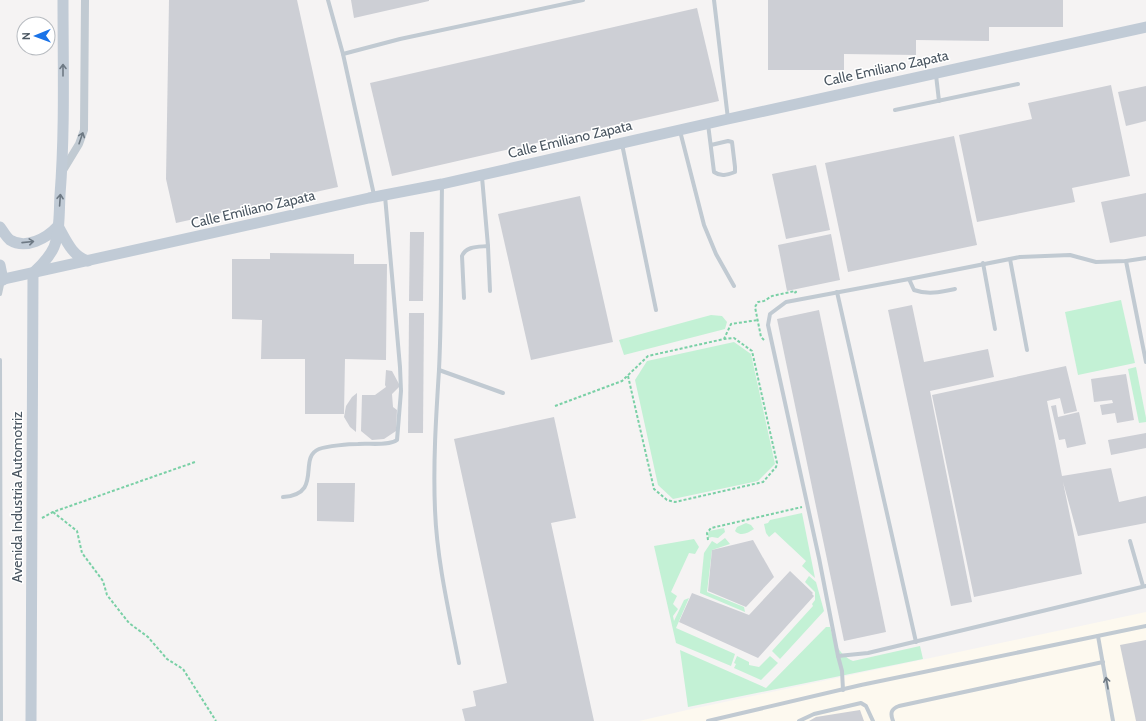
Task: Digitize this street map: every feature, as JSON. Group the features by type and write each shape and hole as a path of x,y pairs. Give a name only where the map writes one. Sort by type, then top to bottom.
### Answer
{"street":[{"path":"33,273 44,264 49,256 54,246 58,226 62,172 63,0"},
{"path":"62,172 79,144 84,130 85,0"},
{"name":"Calle Emiliano Zapata","path":"1,280 380,196 442,184 708,123 1146,27"},
{"path":"0,227 10,240 24,243 38,241 46,237 58,226"},
{"path":"58,226 74,252 82,259 88,261"},
{"path":"0,265 1,280"},
{"name":"Avenida Industria Automotriz","path":"31,721 33,273"}],"lane":[{"path":"284,497 300,494 306,486 310,462 314,452 320,449 356,444 392,443 397,440 398,437 401,391 400,366 380,196 328,0"},
{"path":"343,54 400,39 583,0"},
{"path":"714,0 728,119"},
{"path":"935,73 939,101"},
{"path":"895,110 1018,84"},
{"path":"708,123 714,172 719,175 735,172 732,142 728,141 711,145"},
{"path":"680,130 704,225 716,254 734,286"},
{"path":"622,143 656,310"},
{"path":"482,174 490,291"},
{"path":"442,184 435,510 447,603 459,663"},
{"path":"464,298 463,253 469,249 488,246"},
{"path":"844,690 842,671 819,558 768,325 770,314 786,302 1020,257 1070,255 1096,262 1126,261 1146,258"},
{"path":"1010,259 1027,350"},
{"path":"1126,261 1146,362"},
{"path":"983,263 995,329"},
{"path":"910,279 914,290 922,293 929,294 955,289"},
{"path":"0,294 1,280"},
{"path":"837,292 916,642"},
{"path":"0,360 1,721"},
{"path":"439,370 503,393"},
{"path":"838,656 868,653 1145,586 1130,541"},
{"path":"708,721 844,690 1146,626"},
{"path":"1098,636 1113,721"},
{"path":"893,721 891,712 898,706 1103,662"},
{"path":"799,721 814,714 861,703 866,706 874,721"}],"path":[{"path":"724,339 731,324 758,320 755,307 758,302 764,301 772,296 796,292 782,298"},
{"path":"555,406 622,381 648,356 734,338 752,351 777,463 776,467 763,482 675,502 667,500 654,489 628,376"},
{"path":"32,524 53,512 195,462"},
{"path":"708,540 707,533 711,528 804,506"},
{"path":"53,512 77,531 82,553 103,581 107,595 129,623 148,637 167,659 183,670 216,721"}],"shaded area":[{"path":"1146,612 1146,721 639,721 687,710"}],"green space":[{"path":"1121,300 1135,363 1078,375 1065,312"},
{"path":"711,315 722,316 727,322 725,329 624,355 619,340"},
{"path":"734,342 751,354 775,464 758,481 673,499 658,485 635,380 647,361"},
{"path":"1136,367 1146,418 1146,422 1139,423 1128,369"},
{"path":"802,513 815,578 802,566 806,561 775,532 769,537 766,533 764,524 768,523 770,520"},
{"path":"746,523 751,525 754,529 742,534 735,531 737,527"},
{"path":"724,528 725,532 718,538 708,538 709,531"},
{"path":"725,538 730,544 712,550 707,592 744,607 745,612 700,593 704,553 712,541 717,544"},
{"path":"694,539 699,547 695,554 689,553 671,592 677,596 673,604 678,609 673,616 674,621 684,600 689,598 676,628 735,654 731,666 676,643 654,546"},
{"path":"809,576 816,582 824,611 780,659 772,651 813,606 812,604 815,600 815,592 805,582"},
{"path":"826,627 830,627 835,643 840,651 853,661 920,646 923,659 688,707 680,650 766,688"},
{"path":"737,656 749,662 749,665 759,667 770,656 778,663 761,680 734,668 736,664 734,663"}],"building":[{"path":"169,0 297,0 338,187 176,223 166,179"},
{"path":"351,0 429,0 429,1 354,18"},
{"path":"768,0 1063,0 1063,27 989,27 989,41 916,40 916,55 844,54 844,70 768,70"},
{"path":"697,8 719,101 392,176 370,83"},
{"path":"1111,85 1130,176 1072,188 1075,202 977,222 959,135 1032,119 1028,103"},
{"path":"1146,86 1146,121 1126,126 1118,92"},
{"path":"954,136 977,245 848,272 825,163"},
{"path":"816,165 830,230 786,239 772,174"},
{"path":"1146,193 1146,236 1110,243 1101,202"},
{"path":"580,196 613,342 531,360 498,214"},
{"path":"410,232 424,232 423,301 409,301"},
{"path":"831,234 840,280 787,291 778,245"},
{"path":"270,253 354,254 354,264 387,264 386,360 345,359 344,414 305,414 305,359 261,359 262,320 232,319 232,259 270,259"},
{"path":"912,305 924,362 988,349 994,377 930,391 972,602 951,606 888,310"},
{"path":"819,310 886,632 844,641 777,319"},
{"path":"409,313 424,313 423,433 408,433"},
{"path":"1066,366 1077,411 1064,414 1060,398 1047,401 1062,476 1111,468 1119,502 1146,496 1146,523 1078,536 1063,482 1082,574 974,597 932,395"},
{"path":"386,370 392,371 399,384 399,387 392,394 393,407 397,410 396,431 384,439 372,440 361,431 362,395 375,395 386,387"},
{"path":"1126,374 1134,420 1117,423 1115,413 1102,415 1100,405 1113,403 1112,400 1094,402 1091,379"},
{"path":"357,393 356,432 350,427 344,417 346,406 352,397"},
{"path":"1056,405 1058,417 1079,412 1086,444 1067,448 1065,439 1059,440 1051,406"},
{"path":"554,417 576,518 551,523 594,721 465,721 462,709 476,706 473,691 507,683 454,439"},
{"path":"1146,433 1146,448 1111,455 1108,440"},
{"path":"317,483 355,483 354,522 317,521"},
{"path":"753,540 774,577 746,607 708,591 712,550"},
{"path":"790,571 813,593 812,594 814,596 758,658 679,622 692,593 749,615"},
{"path":"1146,640 1146,721 1136,721 1120,645"},
{"path":"860,710 864,721 809,721 816,717"}]}
